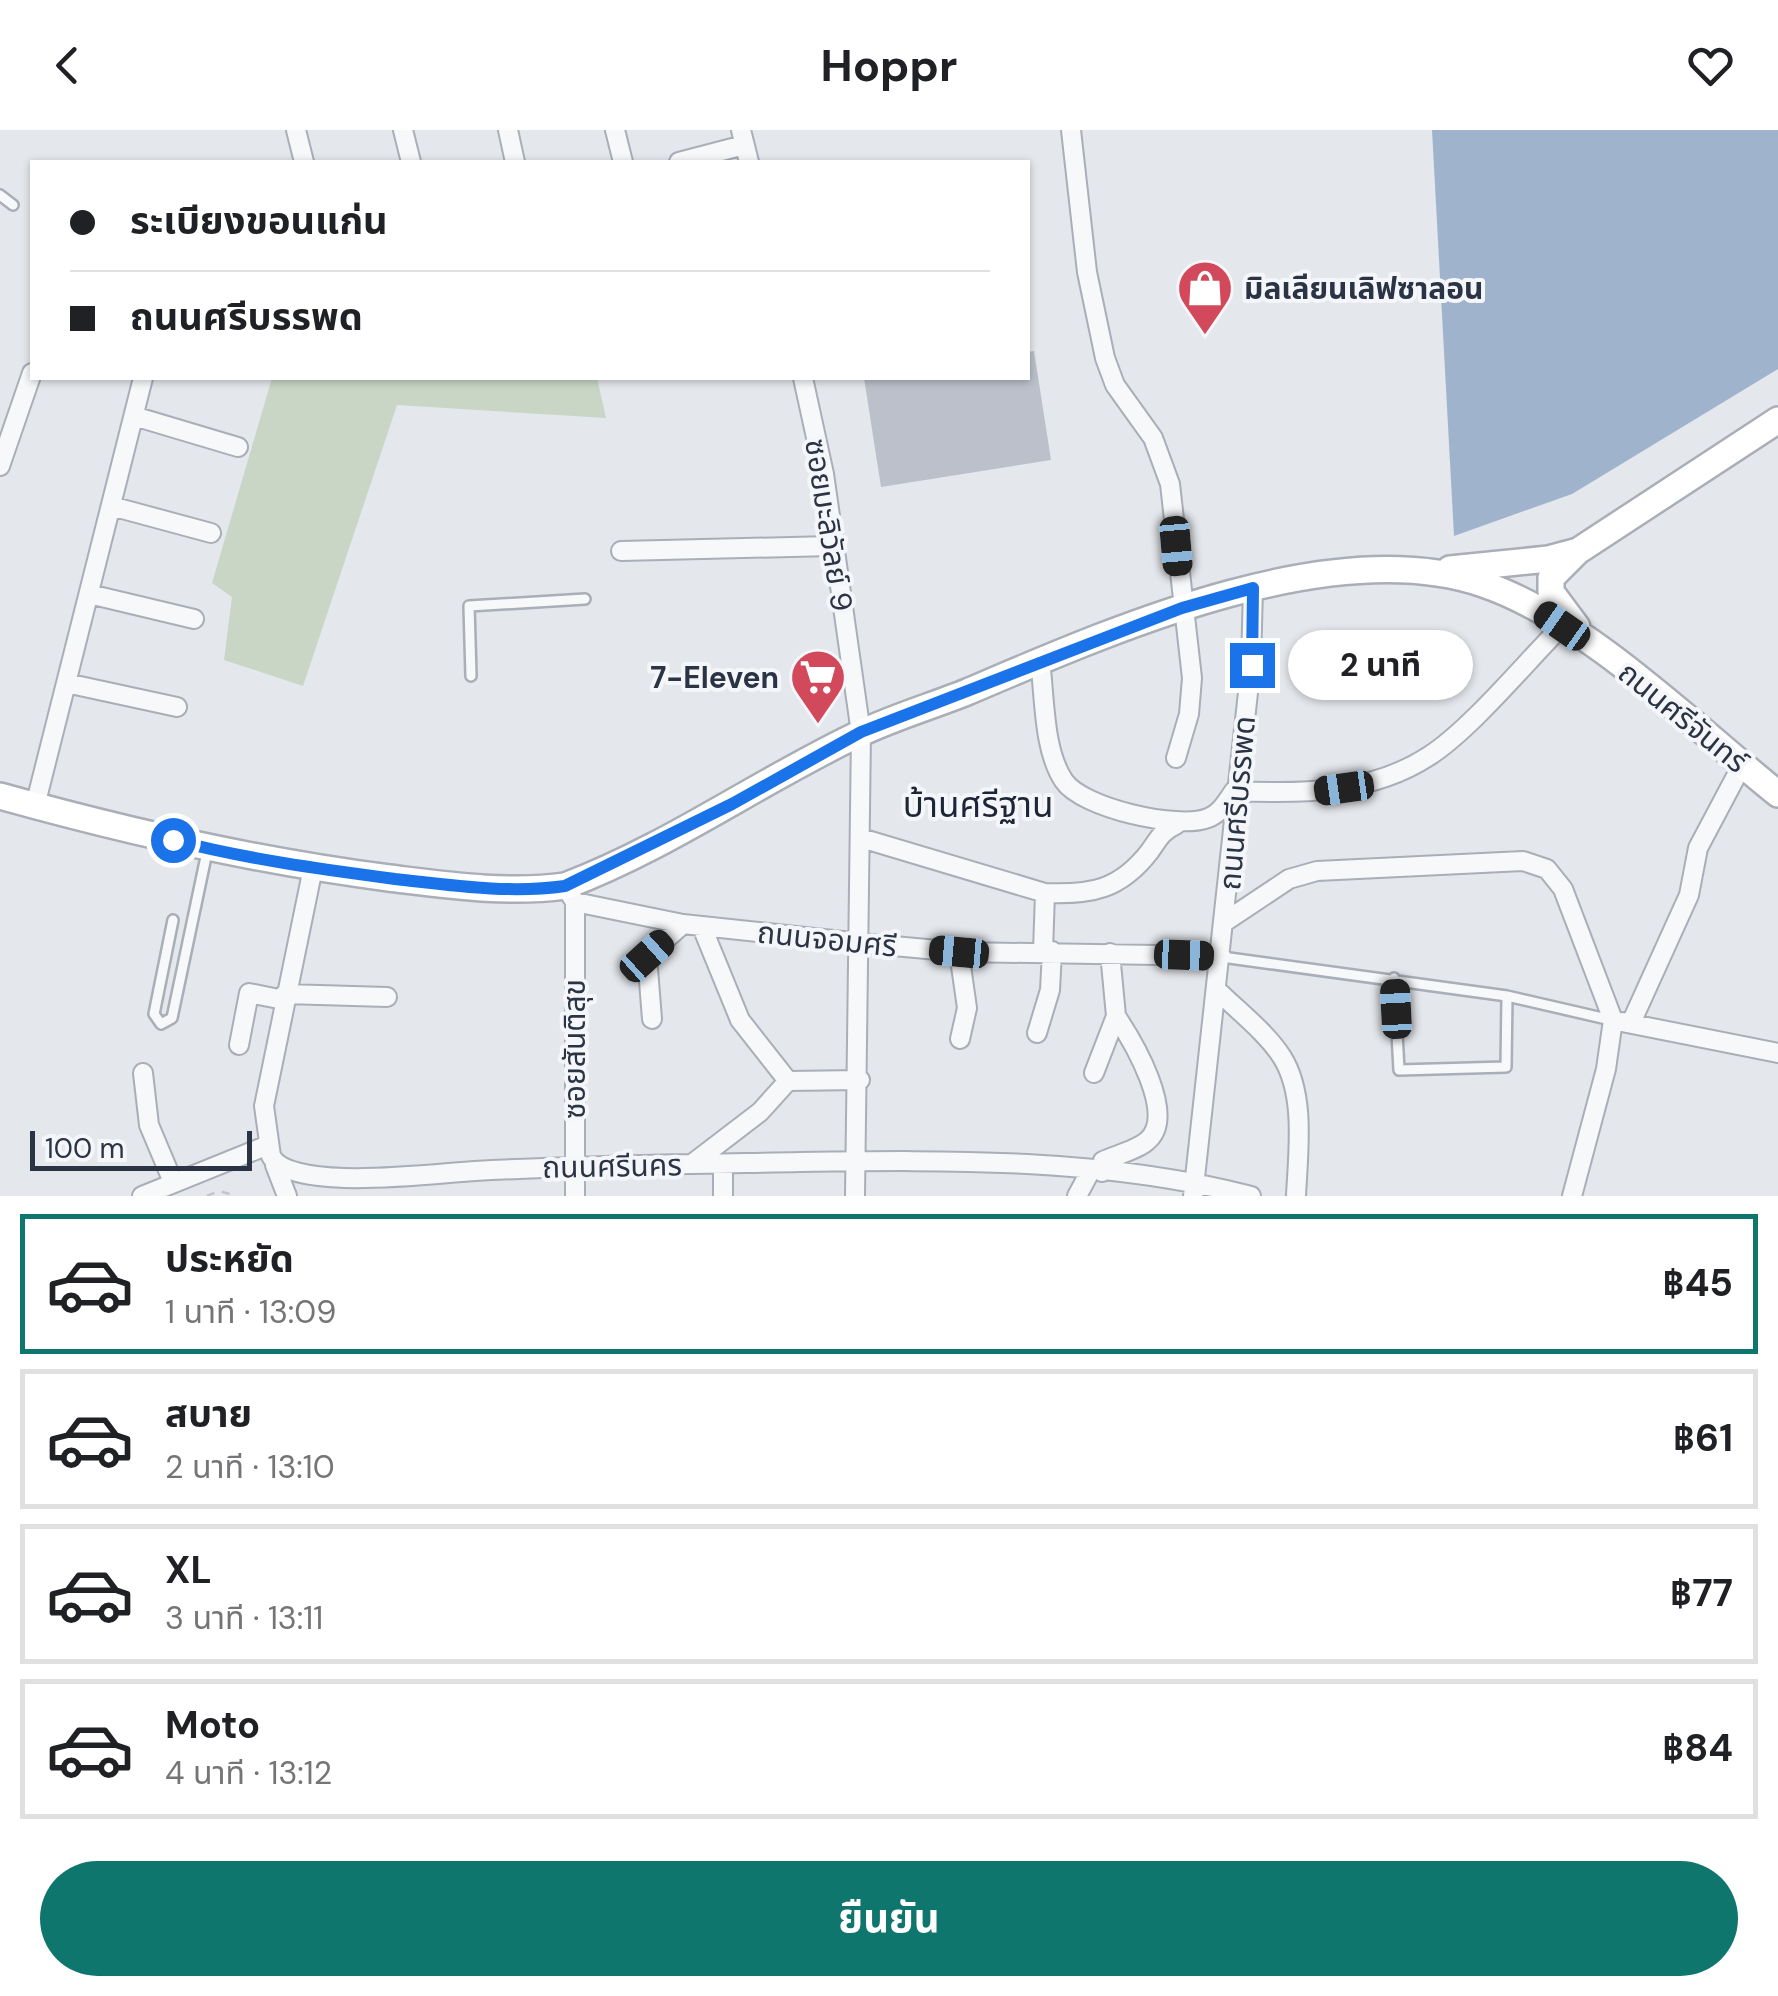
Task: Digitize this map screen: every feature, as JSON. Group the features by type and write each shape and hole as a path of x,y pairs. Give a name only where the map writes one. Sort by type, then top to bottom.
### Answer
{"main road":[{"path":"1586,639 1551,592 1551,578 1578,551 1778,420"},
{"path":"1435,571 1548,560 1578,551"},
{"name":"ถนนศรีจันทร์","path":"0,796 208,849 313,868 450,886 570,894 861,732 1182,608 1253,588 1368,570 1435,571 1503,591 1586,639 1778,794"}],"street":[{"path":"296,130 304,160"},
{"path":"403,130 410,160"},
{"path":"508,130 515,160"},
{"path":"615,130 622,160"},
{"path":"1071,130 1087,272 1105,358 1115,385 1154,438 1164,464 1192,678 1189,714 1176,758"},
{"path":"687,160 745,146"},
{"path":"0,466 30,378"},
{"path":"35,806 143,380"},
{"name":"ซอยมะลิวัลย์ 9","path":"803,380 824,474 831,546 861,732 860,1080 855,1196"},
{"path":"134,416 238,447"},
{"path":"111,506 212,533"},
{"path":"622,551 831,546"},
{"name":"ถนนศรีบรรพด","path":"1194,1189 1226,921 1234,791 1252,665 1253,588"},
{"path":"89,594 194,619"},
{"path":"861,838 1045,894 1081,894 1110,888 1141,862 1162,832 1177,824 1210,818 1234,791 1306,794 1344,788 1425,760 1562,626"},
{"path":"1040,661 1055,765 1068,786 1121,810 1177,824"},
{"path":"66,683 177,707"},
{"path":"1572,1196 1622,1022 1690,895 1698,848 1742,765"},
{"path":"1226,921 1303,874 1535,862 1563,889 1622,1022"},
{"path":"287,1196 268,1145 264,1106 313,868"},
{"name":"ถนนจอมศรี","path":"570,894 683,924 861,943 959,952 1221,956"},
{"name":"ซอยสันติสุข","path":"570,894 575,1196"},
{"path":"1037,1032 1050,990 1045,894"},
{"path":"652,1019 647,956 683,924"},
{"path":"702,926 740,1020 788,1081"},
{"path":"959,952 967,1008 960,1039"},
{"path":"1094,1072 1116,1016 1110,953"},
{"path":"1216,990 1280,1053 1290,1070 1298,1131 1296,1196"},
{"path":"239,1046 250,993 387,997"},
{"path":"1077,1196 1102,1160 1147,1142 1156,1129 1153,1089 1147,1070 1116,1016"},
{"path":"1622,1022 1778,1054"},
{"path":"143,1073 148,1125 173,1182"},
{"path":"692,1164 760,1112 788,1081 860,1080"},
{"path":"142,1196 268,1145"},
{"name":"ถนนศรีนคร","path":"276,1165 288,1171 337,1178 574,1166 951,1160 1097,1171 1251,1196"},
{"path":"723,1164 723,1196"}],"lane":[{"path":"0,194 13,205"},
{"path":"471,676 469,606 586,599"},
{"path":"173,920 154,1014 161,1024 172,1018 208,849"},
{"path":"1221,956 1507,996 1622,1022"},
{"path":"1394,978 1399,1070 1506,1068 1507,996"}],"path":[{"path":"207,1196 219,1192 237,1196"}],"green space":[{"path":"271,380 597,380 606,418 397,405 303,686 224,660 232,597 212,583"}],"water":[{"path":"1432,130 1778,130 1778,369 1572,494 1454,536"}],"building":[{"path":"1034,351 1051,460 881,487 864,380 1030,380 1030,352"}],"place":[{"name":"มิลเลียนเลิฟซาลอน","path":"1205,337"},
{"name":"7-Eleven","path":"818,726"}],"district":[{"name":"บ้านศรีฐาน","path":"978,805"}],"route":[{"path":"173,840 220,853 450,886 540,890 565,886 732,804 861,732 1182,608 1253,588 1252,665"}]}
